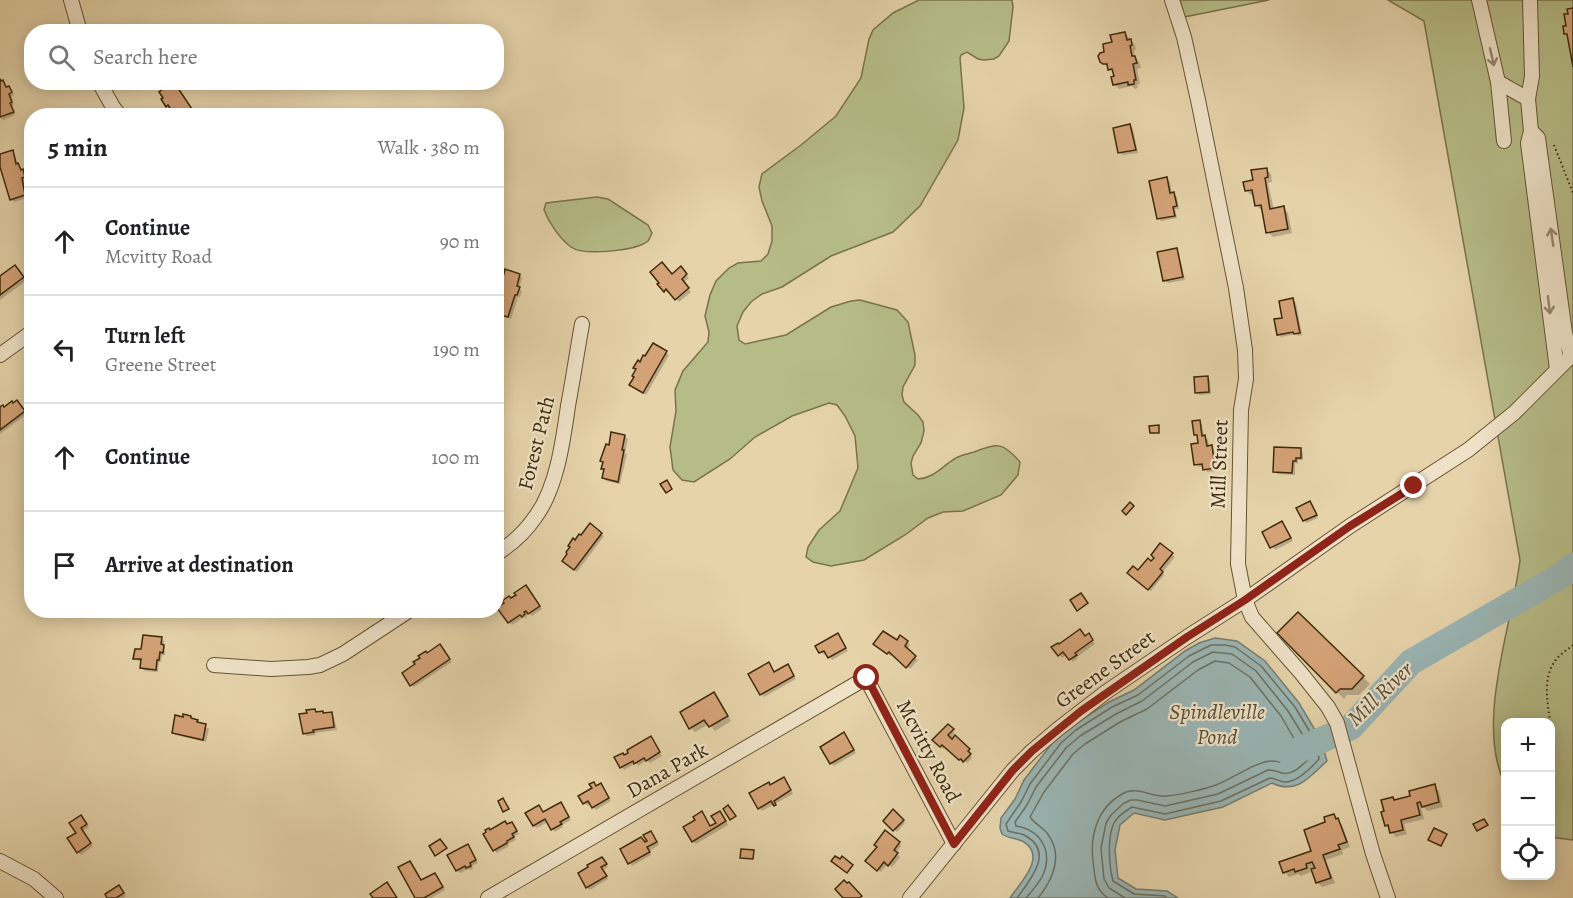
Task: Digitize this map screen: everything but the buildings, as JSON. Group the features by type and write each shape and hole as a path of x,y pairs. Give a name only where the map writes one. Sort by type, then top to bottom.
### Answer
{"street":[{"path":"71,0 78,24"},
{"name":"Mill Street","path":"1172,0 1184,37 1198,100 1236,288 1245,350 1246,379 1241,410 1238,553 1245,600 1252,617 1328,707 1336,723 1373,854 1388,898"},
{"path":"1479,0 1498,82 1504,141"},
{"path":"1530,0 1532,76 1528,99 1531,131 1528,143 1557,369"},
{"path":"1498,82 1528,99"},
{"path":"103,90 114,108"},
{"path":"1531,131 1538,138 1565,333 1572,356"},
{"name":"Forest Path","path":"504,549 537,515 554,476 563,440 582,324"},
{"path":"0,355 24,338"},
{"name":"Greene Street","path":"910,898 1013,770 1058,729 1147,663 1245,600 1350,526 1468,450 1514,413 1572,356"},
{"path":"214,665 271,669 308,668 320,665 343,654 398,618"},
{"name":"Mcvitty Road","path":"867,678 954,844"},
{"name":"Dana Park","path":"488,898 867,678"},
{"path":"0,861 34,879 56,898"}],"path":[{"path":"1549,718 1547,699 1550,669 1557,658 1573,645"}],"green space":[{"path":"919,0 1012,0 1009,41 999,56 984,60 967,52 961,55 964,108 958,140 920,206 893,232 831,256 782,287 762,294 743,312 737,326 739,340 745,344 786,335 831,307 851,301 860,300 897,310 908,322 915,355 915,365 903,387 902,395 904,402 923,422 924,431 911,463 913,475 918,479 924,478 934,474 958,457 989,447 1000,446 1020,462 1018,475 1001,495 963,511 943,512 928,518 864,560 831,566 813,562 806,557 808,547 819,530 840,511 858,468 855,436 837,405 829,403 792,416 755,437 730,459 694,482 682,480 673,470 670,447 676,411 675,390 683,371 708,342 709,332 705,316 716,281 729,268 738,263 761,261 768,254 772,241 772,226 759,187 762,174 836,116 861,78 873,30 893,13"},
{"path":"1180,0 1269,0 1184,17"},
{"path":"1388,0 1573,0 1573,840 1555,838 1555,718 1501,718 1501,772 1497,760 1494,703 1520,560 1424,21"},
{"path":"597,197 608,199 648,225 652,233 648,241 622,250 598,252 577,250 567,244 549,220 544,210 546,203"}],"water":[{"name":"Spindleville Pond","path":"1215,638 1237,641 1265,661 1299,703 1321,740 1327,761 1296,786 1281,786 1272,783 1223,807 1165,820 1134,813 1120,825 1115,850 1118,878 1136,889 1167,891 1178,898 1010,898 1025,878 1033,855 1024,842 1002,834 1001,818 1015,799 1024,780 1056,738 1109,702 1134,690 1185,651"}],"waterway":[{"name":"Mill River","path":"1290,754 1351,727 1411,662 1564,574 1573,566"}],"route":[{"path":"867,678 954,844 1013,770 1032,751 1081,711 1350,526 1414,486"}]}
